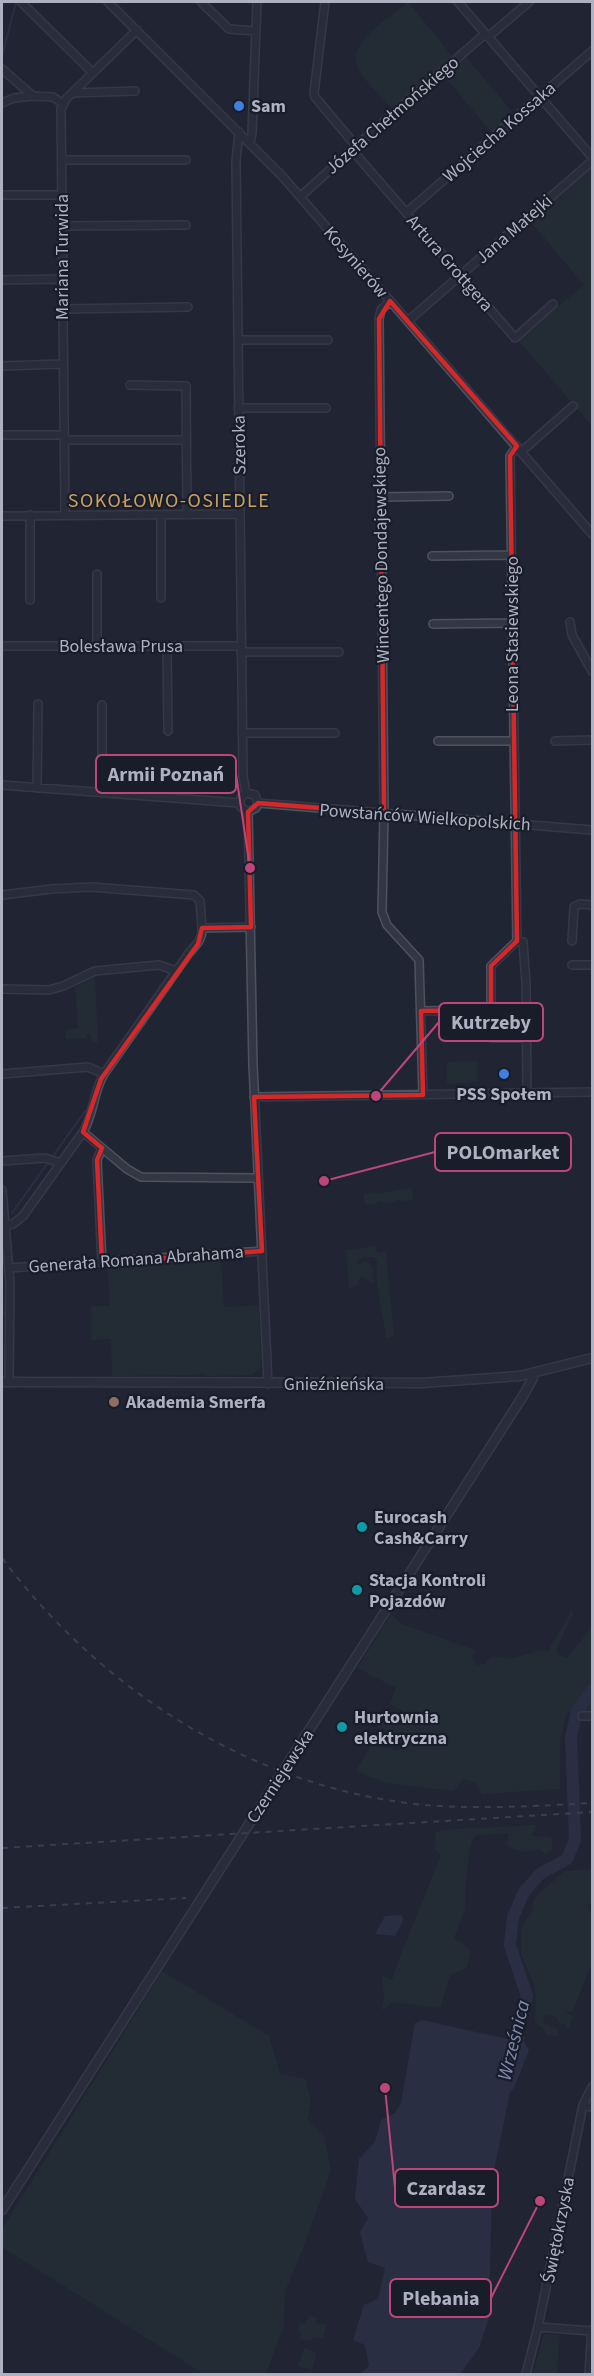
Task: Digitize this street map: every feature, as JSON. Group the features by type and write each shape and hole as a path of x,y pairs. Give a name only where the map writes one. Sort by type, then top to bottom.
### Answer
{"street":[{"path":"21,2 93,73"},
{"name":"Kosynierów","path":"108,2 250,142 592,534"},
{"path":"201,2 229,29 256,31"},
{"path":"250,142 258,2"},
{"name":"Artura Grottgera","path":"325,2 315,97 406,213 515,338 553,304"},
{"path":"458,2 592,159"},
{"name":"Józefa Chełmońskiego","path":"300,197 354,148 529,2"},
{"path":"2,103 14,98 33,96 53,98 63,104 137,30"},
{"name":"Wojciecha Kossaka","path":"406,213 592,51"},
{"path":"2,69 33,96"},
{"path":"73,93 135,91"},
{"name":"Mariana Turwida","path":"63,104 61,110 65,515"},
{"name":"Szeroka","path":"239,132 236,161 238,408 242,733 243,776 246,793"},
{"name":"Jana Matejki","path":"408,321 592,159"},
{"path":"62,160 186,160"},
{"path":"2,195 62,195"},
{"path":"62,226 186,225"},
{"path":"2,280 62,279"},
{"name":"Wincentego Dondajewskiego","path":"390,301 381,310 379,319 384,813 382,912 387,925 419,960 423,1095"},
{"path":"63,309 188,308"},
{"path":"238,340 328,340"},
{"path":"2,366 63,364"},
{"path":"130,385 186,386 188,514"},
{"path":"519,449 573,406"},
{"path":"238,408 326,408"},
{"path":"2,435 186,440"},
{"name":"Leona Stasiewskiego","path":"519,449 510,456 513,741 517,941 523,942 526,1038"},
{"path":"381,497 449,496"},
{"path":"2,516 240,514"},
{"path":"30,515 30,600"},
{"path":"161,515 161,598"},
{"path":"432,556 511,555"},
{"path":"97,574 97,646"},
{"path":"570,622 572,635 592,671"},
{"path":"433,624 512,623"},
{"name":"Bolesława Prusa","path":"2,646 167,646 339,652"},
{"path":"167,646 168,731"},
{"path":"37,788 38,704"},
{"path":"102,705 102,793"},
{"path":"242,733 335,733"},
{"path":"555,741 592,740"},
{"path":"438,741 513,741"},
{"path":"2,785 240,803"},
{"path":"246,793 255,795 258,803 256,808 248,812 241,807 240,803 240,799 246,793"},
{"name":"Powstańców Wielkopolskich","path":"258,803 592,830"},
{"path":"248,812 254,1097 268,1384"},
{"path":"2,895 91,887 194,895 200,901 203,933 198,944 176,971 104,1074 97,1088 88,1124 83,1132 20,1220 5,1226"},
{"path":"572,941 574,907 580,904 592,905"},
{"path":"202,928 250,927"},
{"path":"517,941 491,966 491,1038 526,1038 527,1093"},
{"path":"2,989 49,990 95,971 159,965 176,971"},
{"path":"572,965 592,965"},
{"path":"421,1011 491,1010"},
{"path":"2,1074 88,1067 104,1074"},
{"path":"254,1097 592,1092"},
{"path":"83,1132 127,1169 141,1177 258,1178"},
{"path":"102,1148 97,1160 102,1263"},
{"path":"2,1161 45,1158 61,1163"},
{"path":"2,1190 9,1268 5,1382"},
{"name":"Generała Romana Abrahama","path":"9,1268 262,1251"},
{"name":"Gnieźnieńska","path":"5,1382 422,1383 503,1378 592,1358"},
{"name":"Czerniejewska","path":"2,2210 504,1426 533,1377 532,1373"},
{"path":"582,1716 592,1716"},
{"name":"Świętokrzyska","path":"525,2374 538,2327 583,2105 592,2087"},
{"path":"583,2105 592,2107"},
{"path":"538,2327 592,2331 589,2374"}],"highlighted area":[{"path":"390,301 517,446 510,456 517,941 491,966 491,1010 421,1011 423,1095 254,1097 262,1251 102,1263 97,1160 102,1148 83,1132 101,1079 198,944 202,928 251,927 248,812 258,803 384,813 379,319"}],"shaded area":[{"path":"408,2 454,58 394,110 362,75 356,63 356,55 366,37"},
{"path":"465,56 515,115 493,134 443,75"},
{"path":"592,167 592,426 518,340 584,285 530,221"},
{"path":"95,976 98,1042 93,1042 90,1034 87,1033 86,1038 66,1039 65,1030 78,1028 75,987"},
{"path":"477,1061 478,1082 447,1084 447,1062"},
{"path":"412,1188 413,1200 401,1201 400,1199 390,1203 378,1201 378,1203 365,1205 363,1194"},
{"path":"2,1229 5,1317 2,1317"},
{"path":"376,1246 377,1253 386,1251 394,1336 386,1338 378,1291 377,1262 374,1257 364,1257 356,1261 358,1265 366,1261 371,1266 374,1284 360,1276 359,1284 349,1289 346,1250"},
{"path":"221,1255 224,1307 259,1305 261,1367 252,1375 205,1376 203,1373 112,1376 111,1339 91,1340 91,1306 110,1306 107,1263"},
{"path":"572,1610 573,1614 556,1650 559,1655 567,1658 592,1627 592,1712 567,1713 560,1740 560,1789 482,1794 475,1782 464,1779 453,1791 386,1783 356,1771 371,1745 399,1751 404,1739 377,1726 387,1720 400,1725 403,1719 403,1711 390,1704 396,1688 357,1668 391,1614 402,1624 475,1650 472,1659 477,1665 485,1664 492,1656 512,1659 540,1650 548,1651"},
{"path":"536,1825 532,1836 551,1837 553,1848 545,1854 539,1849 523,1852 507,1846 508,1833 476,1835 471,1843 465,1885 465,1910 454,1938 471,1950 467,1967 450,1976 440,2008 393,2002 382,2011 384,1999 382,1975 392,1980 441,1855 434,1849 436,1832"},
{"path":"592,1869 592,1902 588,1904 588,1909 592,1913 592,1963 572,2012 565,2011 573,2017 568,2030 565,2024 559,2023 556,2017 545,2014 543,2022 557,2029 558,2036 547,2035 542,2027 535,2023 534,1985 521,1954 521,1929 533,1910 533,1902 538,1894 564,1871"},
{"path":"162,1971 269,2036 280,2074 306,2079 311,2103 307,2119 324,2136 331,2170 285,2292 284,2325 266,2374 204,2374 2,2247 2,2229"},
{"path":"308,2316 316,2317 316,2323 326,2325 323,2339 313,2337 312,2341 300,2339 301,2333 298,2332 300,2323 306,2324"},
{"path":"546,2334 560,2335 557,2374 533,2374 543,2336"},
{"path":"304,2348 317,2353 311,2371 298,2366"}],"water":[{"path":"401,1915 404,1919 395,1936 375,1934 385,1916"},
{"path":"422,2020 512,2040 515,2034 524,2036 524,2042 529,2050 514,2088 510,2092 492,2180 489,2318 479,2348 460,2374 360,2374 369,2366 365,2345 353,2340 364,2305 378,2299 385,2268 368,2262 360,2232 368,2218 355,2199 359,2159 375,2142 381,2120 395,2113 401,2103 415,2023"}],"waterway":[{"path":"2,56 16,2"},
{"path":"12,1213 86,1110"},
{"name":"Wrześnica","path":"512,2049 527,1996 510,1945 513,1917 524,1892 540,1874 567,1859 575,1840 571,1737 577,1711 592,1690"}],"railway":[{"path":"2,1558 41,1606 85,1649 132,1689 183,1723 237,1753 294,1776 354,1793 415,1804 482,1807 592,1803"},
{"path":"2,1848 592,1812"},
{"path":"2,1908 186,1898"}],"place":[{"name":"Sam","path":"239,106"},
{"name":"Armii Poznań","path":"250,868"},
{"name":"PSS Społem","path":"504,1074"},
{"name":"Kutrzeby","path":"376,1096"},
{"name":"POLOmarket","path":"324,1181"},
{"name":"Akademia Smerfa","path":"114,1402"},
{"name":"Eurocash Cash&Carry","path":"362,1527"},
{"name":"Stacja Kontroli Pojazdów","path":"357,1590"},
{"name":"Hurtownia elektryczna","path":"342,1727"},
{"name":"Czardasz","path":"385,2088"},
{"name":"Plebania","path":"540,2201"}],"district":[{"name":"SOKOŁOWO-OSIEDLE","path":"169,500"}]}
